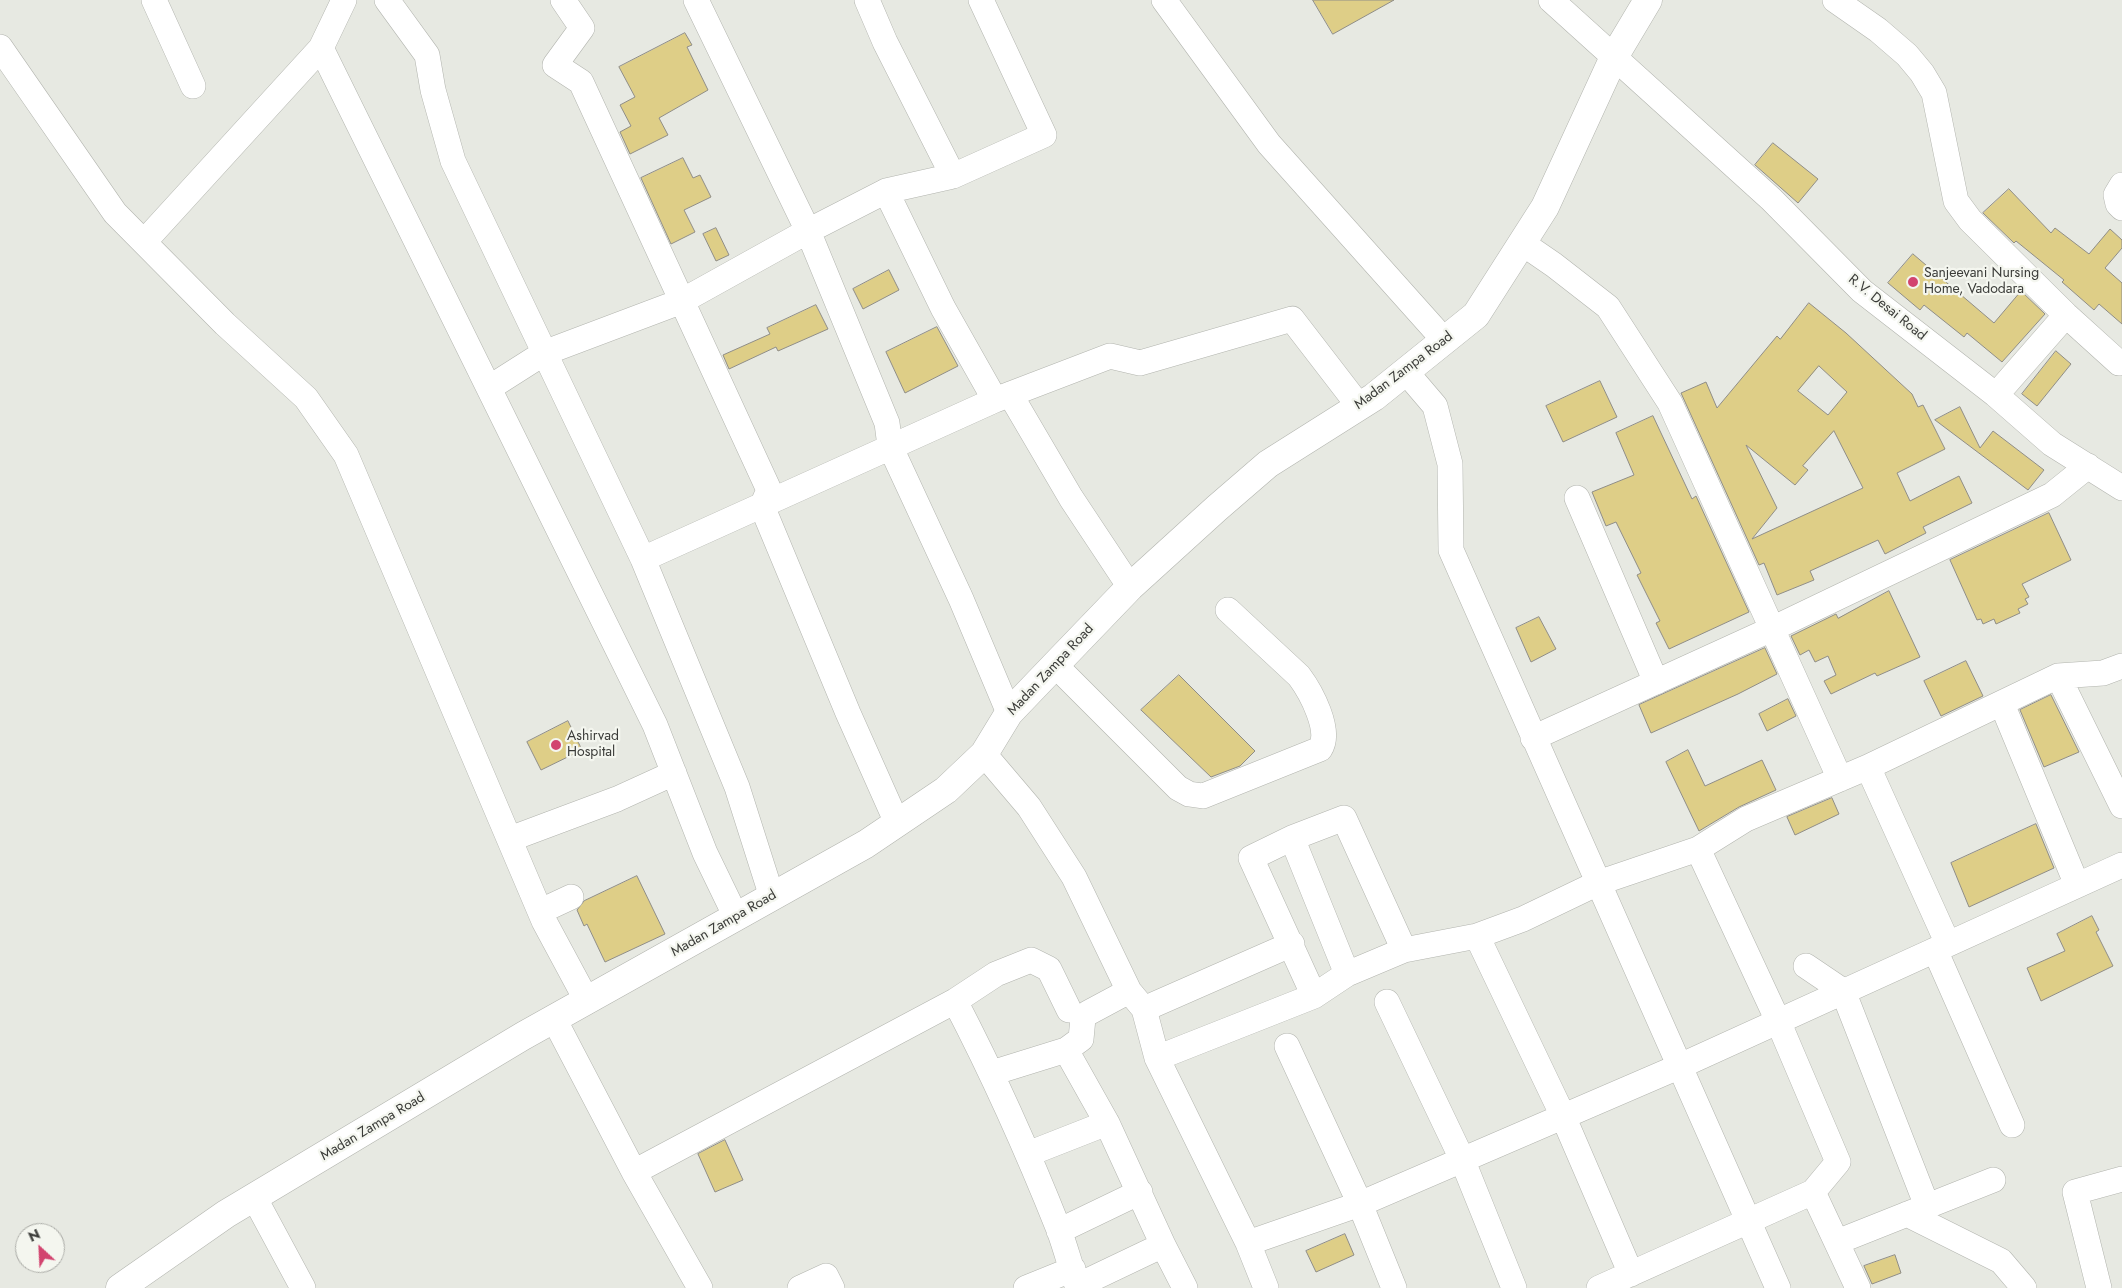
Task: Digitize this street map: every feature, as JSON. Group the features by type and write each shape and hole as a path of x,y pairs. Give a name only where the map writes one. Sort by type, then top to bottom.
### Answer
{"main road":[{"name":"Madan Zampa Road","path":"120,1288 226,1214 554,1019 866,844 946,790 984,754 1009,713 1130,587 1268,464 1358,406 1406,372 1476,315 1545,207 1620,62 1648,0"}],"street":[{"path":"154,0 193,86"},
{"path":"144,242 321,48 344,0"},
{"path":"387,0 427,55 433,90 453,161 643,559 737,787 772,897"},
{"path":"563,0 582,28 555,65 581,82 769,490 762,506 848,713 897,823"},
{"path":"696,0 808,231 887,424 890,446 961,599 1009,713"},
{"path":"867,0 953,176"},
{"path":"489,388 544,353 682,301 808,231 886,191 953,176 1044,135 981,0"},
{"path":"1164,0 1269,144 1445,341"},
{"name":"R.V. Desai Road","path":"1551,0 1771,199 1862,291 1996,395 2052,444 2088,466 2119,481"},
{"path":"1835,0 1878,30 1907,55 1922,73 1934,93 1956,200 1985,236 2066,315 2119,362"},
{"path":"0,47 116,213 225,324 306,398 346,455 540,911 587,1001"},
{"path":"321,48 655,725 705,853 736,917"},
{"path":"2122,185 2116,195 2118,204 2122,208"},
{"path":"886,191 943,308 1130,587"},
{"path":"1522,243 1608,307 1670,403 1774,628 1840,779"},
{"path":"1996,395 2066,315"},
{"path":"643,559 1002,397 1110,356 1140,363 1292,319 1358,406"},
{"path":"1406,372 1435,406 1450,464 1451,550 1778,1288"},
{"path":"1533,738 1774,628 2052,496 2088,466"},
{"path":"1577,498 1656,682"},
{"path":"1054,665 1178,788 1189,794 1203,796 1320,749 1324,742 1325,731 1309,689 1299,676 1228,610"},
{"path":"1157,1058 1314,996 1347,974 1404,950 1477,936 1524,919 1598,883 1698,849 1746,819 1868,767 2058,676 2103,673 2122,666"},
{"path":"2058,676 2122,806"},
{"path":"2002,704 2077,885"},
{"path":"984,754 1029,807 1074,877 1136,1000 1157,1058 1248,1243 1266,1288"},
{"path":"1868,767 2012,1125"},
{"path":"510,839 617,799 674,773"},
{"path":"1314,996 1292,944 1251,858 1292,838 1344,818 1404,950"},
{"path":"1292,838 1347,974"},
{"path":"1599,1288 1813,1192 1838,1162 1778,1021 1698,849"},
{"path":"1248,1243 1360,1204 1462,1160 1678,1066 2122,865"},
{"path":"540,911 571,897"},
{"path":"1477,936 1563,1116 1631,1274"},
{"path":"992,1073 1066,1050 1081,1039 1083,1018 1292,944"},
{"path":"634,1172 955,1001 996,974 1031,960 1049,969 1070,1010"},
{"path":"1806,966 1844,991 1917,1210 2000,1261 2024,1288"},
{"path":"955,1001 992,1073 1028,1154 1059,1231 1076,1281"},
{"path":"1387,1002 1462,1160 1514,1288"},
{"path":"554,1019 634,1172 700,1288"},
{"path":"1287,1046 1360,1204 1394,1288"},
{"path":"1066,1050 1107,1123 1140,1192 1162,1245 1185,1288"},
{"path":"1028,1154 1107,1123"},
{"path":"2091,1285 2074,1192 2122,1179"},
{"path":"1837,1242 1993,1180"},
{"path":"1059,1231 1140,1192"},
{"path":"1813,1192 1858,1288"},
{"path":"254,1198 303,1288"},
{"path":"1026,1288 1076,1281 1162,1245"},
{"path":"800,1288 826,1276 832,1288"}],"building":[{"path":"1313,0 1394,0 1333,34"},
{"path":"685,33 692,45 687,47 708,90 659,118 668,135 630,154 620,132 631,126 620,105 635,97 619,67"},
{"path":"1773,143 1818,179 1798,203 1755,165"},
{"path":"683,158 693,178 700,175 711,197 684,210 695,232 671,244 641,178"},
{"path":"2009,189 2051,233 2055,228 2089,254 2110,229 2122,240 2122,248 2105,268 2122,283 2122,324 2099,304 2094,310 2062,282 2064,280 2016,241 2014,243 1983,213"},
{"path":"716,228 729,255 716,261 703,234"},
{"path":"1913,254 1994,323 2021,291 2045,314 2002,362 1967,333 1964,337 1924,305 1920,310 1888,283"},
{"path":"889,270 899,290 863,309 853,289"},
{"path":"1809,303 1846,333 1912,394 1918,407 1923,405 1945,449 1897,473 1910,501 1959,476 1972,503 1923,527 1926,533 1885,554 1878,540 1810,571 1814,580 1777,595 1764,563 1759,565 1681,393 1706,382 1717,408 1777,336 1780,339","holes":["1819,366 1847,392 1828,415 1798,391","1834,431 1863,488 1752,539 1777,508 1746,445 1795,485 1808,470 1803,466"]},
{"path":"816,305 828,329 778,351 776,347 729,369 723,355 770,334 767,328"},
{"path":"937,327 958,366 905,393 886,352"},
{"path":"2056,351 2071,364 2037,406 2022,394"},
{"path":"1600,381 1617,417 1563,442 1546,406"},
{"path":"1960,407 1980,448 1993,431 2044,470 2028,490 1935,420"},
{"path":"1653,416 1692,499 1696,496 1749,612 1669,649 1656,623 1660,621 1637,575 1641,573 1616,522 1606,526 1592,492 1634,475 1616,433"},
{"path":"2049,513 2071,560 2022,584 2029,597 2025,599 2028,604 2018,609 2020,613 1996,624 1994,619 1983,624 1981,619 1977,620 1950,560"},
{"path":"1889,591 1920,657 1877,676 1875,673 1831,694 1824,681 1836,675 1828,656 1815,662 1809,650 1800,655 1791,636 1836,614 1838,618"},
{"path":"1539,617 1556,649 1531,662 1516,628"},
{"path":"1765,648 1777,674 1738,694 1651,733 1639,705"},
{"path":"1966,661 1983,696 1941,716 1924,681"},
{"path":"1179,675 1255,751 1240,766 1211,777 1141,710"},
{"path":"2051,695 2079,752 2044,767 2020,710"},
{"path":"1788,699 1796,716 1767,731 1759,714"},
{"path":"568,721 582,750 541,770 527,742"},
{"path":"1688,750 1705,786 1762,760 1776,790 1739,807 1699,831 1666,762"},
{"path":"1832,798 1839,814 1795,835 1787,817"},
{"path":"2036,824 2054,868 1969,907 1951,863"},
{"path":"637,876 665,934 605,962 587,924 584,926 577,910 584,901"},
{"path":"2092,916 2099,930 2096,932 2113,966 2041,1001 2027,968 2065,951 2057,934"},
{"path":"725,1140 743,1180 715,1192 698,1154"},
{"path":"1345,1234 1354,1255 1316,1272 1306,1251"},
{"path":"1895,1255 1901,1273 1872,1284 1864,1266"}],"place":[{"name":"Sanjeevani Nursing Home, Vadodara","path":"1913,282"},
{"name":"Ashirvad Hospital","path":"556,745"}]}
